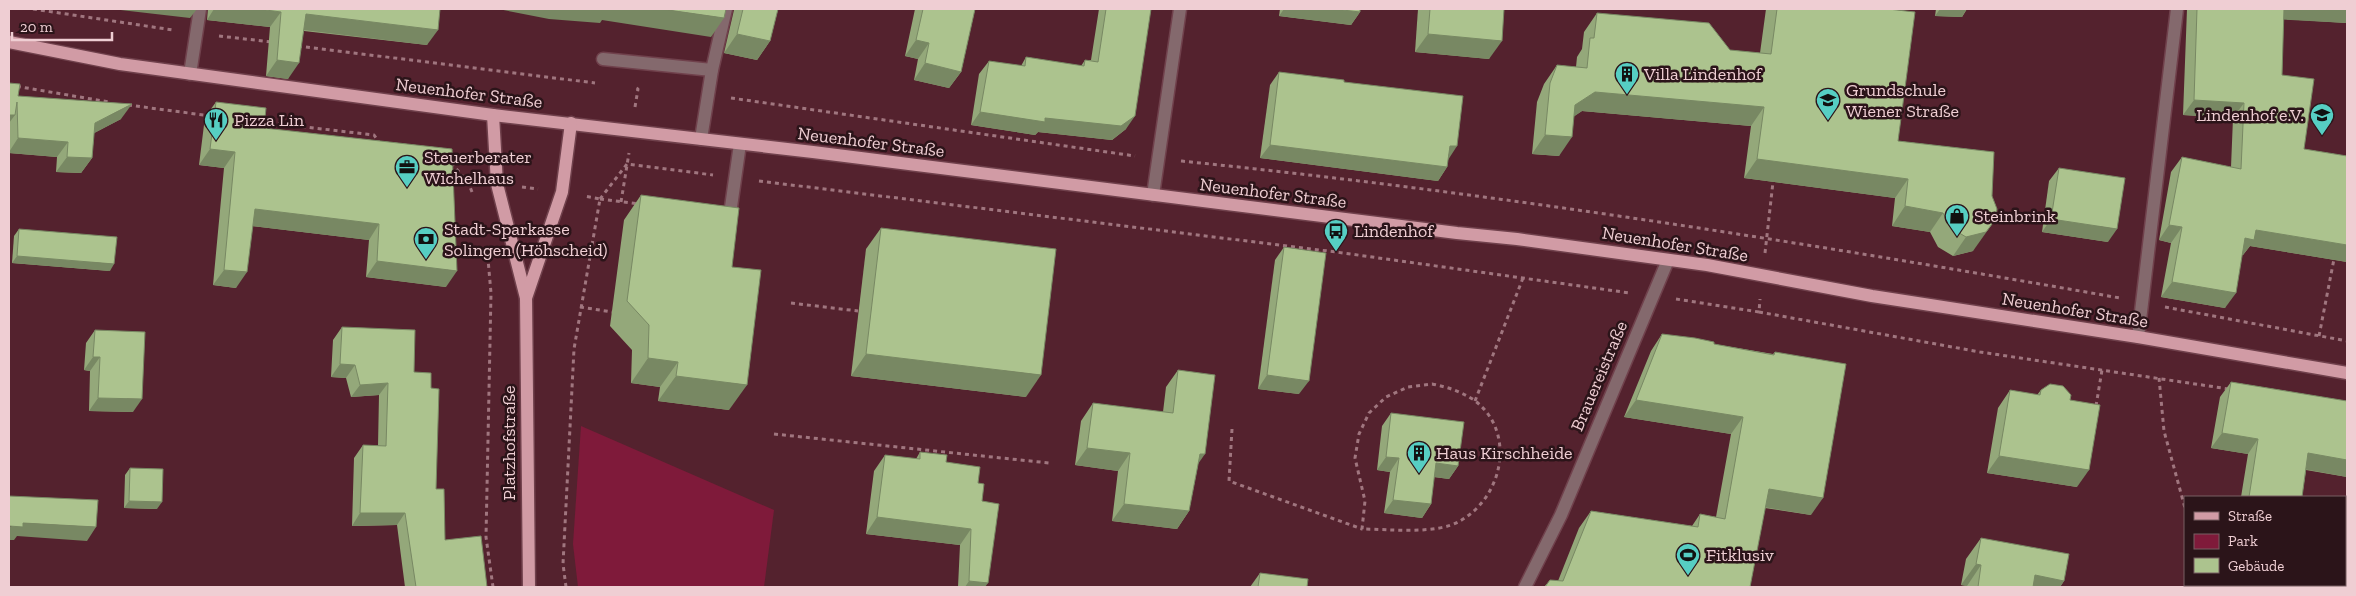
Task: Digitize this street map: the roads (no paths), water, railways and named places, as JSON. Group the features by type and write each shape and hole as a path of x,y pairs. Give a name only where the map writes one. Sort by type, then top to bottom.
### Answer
{"main road":[{"name":"Neuenhofer Straße","path":"9,42 120,64 493,115 632,130 1456,233 1517,239 1668,260 1872,296 2138,337 2347,374"},
{"name":"Platzhofstraße","path":"493,115 497,184 526,298 529,587"},
{"name":"Platzhofstraße","path":"526,298 562,192 571,124"}],"street":[{"path":"190,74 200,9"},
{"path":"701,139 712,70 726,9"},
{"path":"1153,195 1180,9"},
{"path":"2138,337 2177,9"},
{"path":"603,59 712,70"},
{"path":"705,211 730,214 740,144"},
{"name":"Brauereistraße","path":"1525,587 1561,515 1668,260"}],"place":[{"name":"Villa Lindenhof","path":"1627,95"},
{"name":"Grundschule Wiener Straße","path":"1828,121"},
{"name":"Lindenhof e.V.","path":"2322,136"},
{"name":"Pizza Lin","path":"216,141"},
{"name":"Steuerberater Wichelhaus","path":"407,188"},
{"name":"Steinbrink","path":"1957,237"},
{"name":"Lindenhof","path":"1336,252"},
{"name":"Stadt-Sparkasse Solingen (Höhscheid)","path":"426,260"},
{"name":"Haus Kirschheide","path":"1419,474"},
{"name":"Fitklusiv","path":"1688,576"}]}
